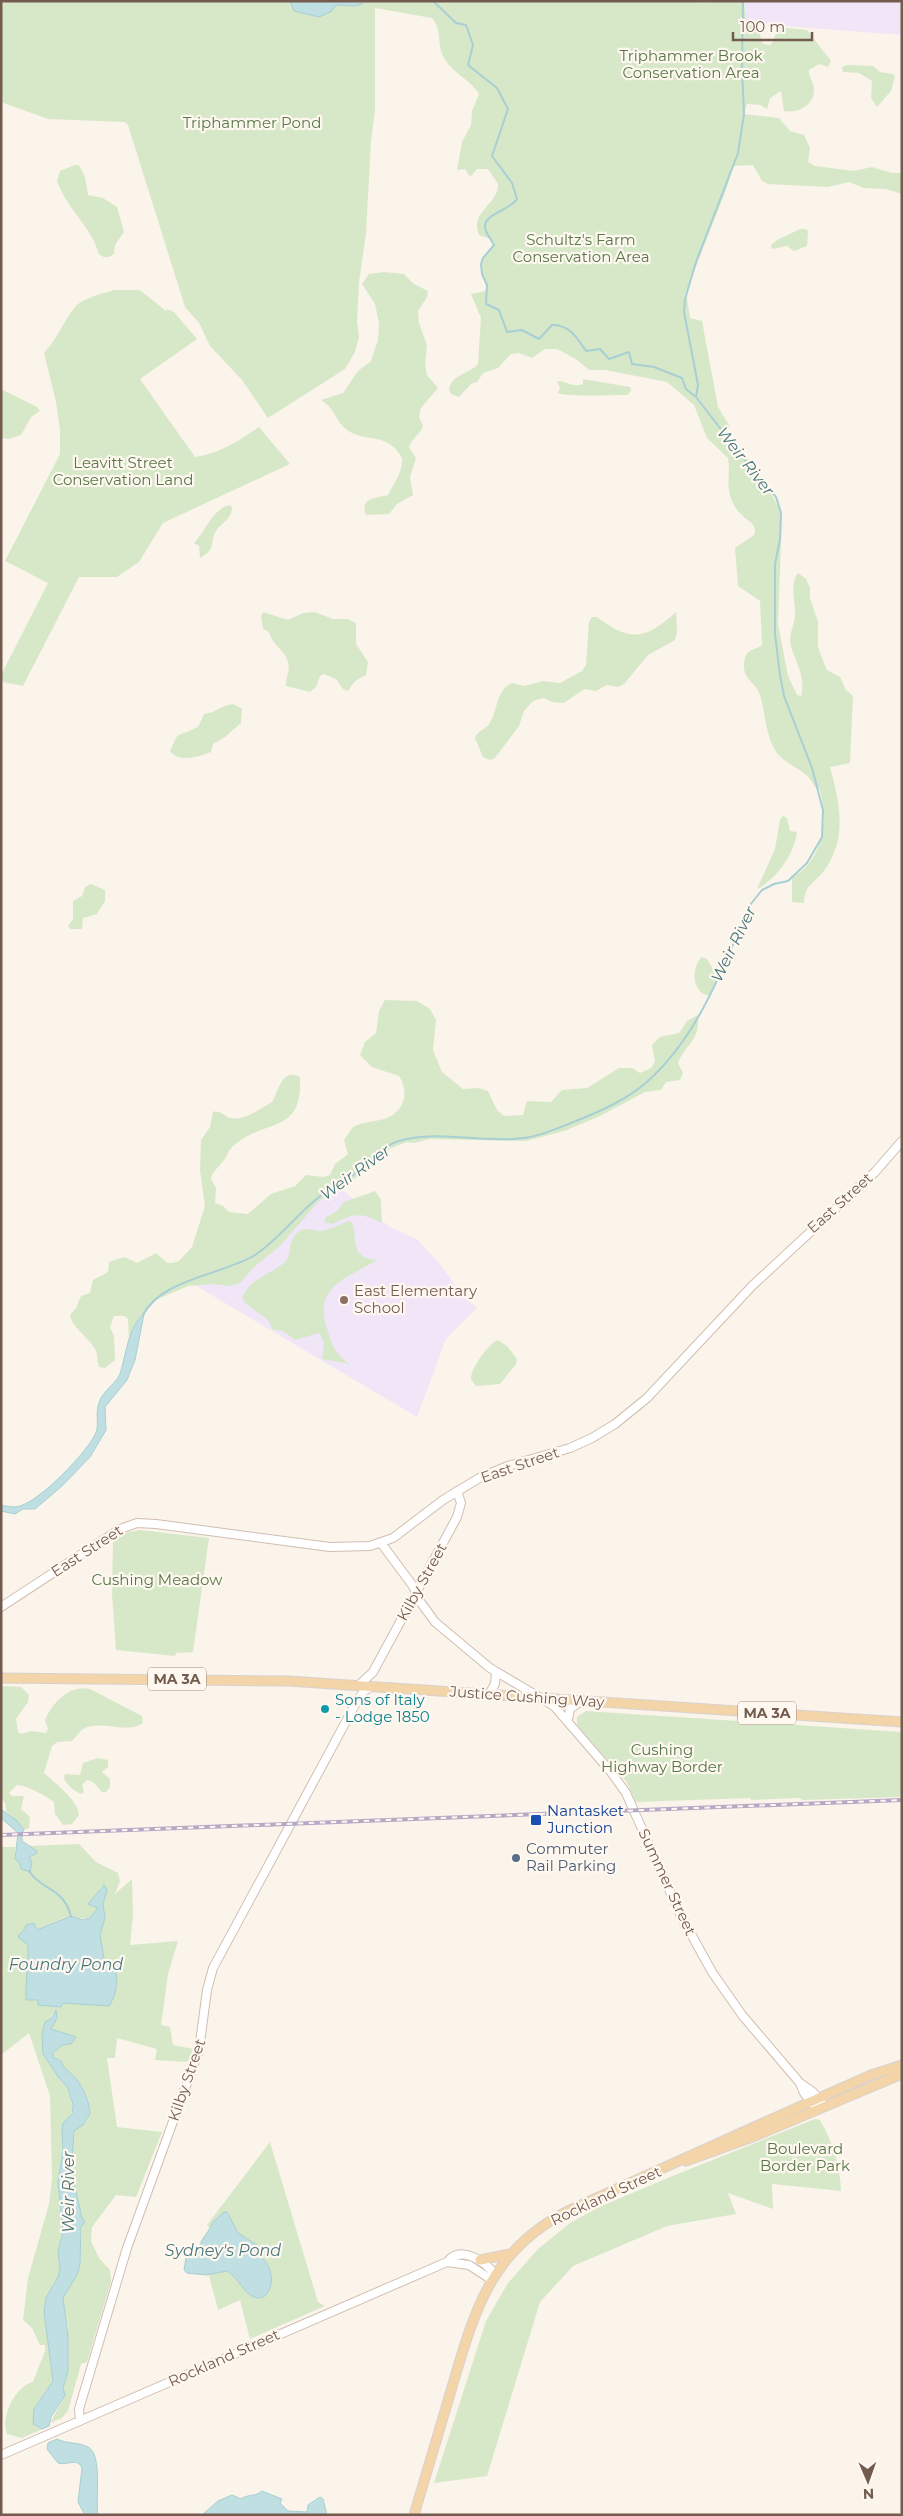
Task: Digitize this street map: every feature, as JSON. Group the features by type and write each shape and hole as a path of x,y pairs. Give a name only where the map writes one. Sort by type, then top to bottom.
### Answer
{"main road":[{"name":"East Street","path":"1,1608 115,1532 133,1524 156,1524 343,1548 364,1548 382,1543 399,1534 456,1491 499,1470 586,1441 633,1411 752,1286 875,1172 902,1142"},
{"name":"Kilby Street","path":"356,1685 373,1672 459,1514 461,1502 456,1491"},
{"name":"Summer Street","path":"382,1543 416,1592 425,1610 439,1626 496,1672 543,1698 568,1720 624,1790 682,1919 718,1981 742,2014 821,2108"},
{"path":"373,1672 376,1686"},
{"path":"489,1694 494,1687 496,1672"},
{"name":"Justice Cushing Way","path":"1,1678 255,1680 376,1686 902,1722"},
{"path":"356,1685 357,1701"},
{"name":"Kilby Street","path":"80,2421 79,2410 124,2256 201,2046 207,1990 213,1968 357,1701 364,1691 376,1686"},
{"path":"568,1720 570,1709 581,1701"},
{"path":"814,2100 902,2065"},
{"path":"821,2108 902,2074"},
{"name":"Rockland Street","path":"414,2515 471,2324 493,2277 511,2254 538,2229 564,2213 814,2100"},
{"name":"Rockland Street","path":"678,2163 699,2158 821,2108"},
{"path":"493,2277 480,2260 511,2254"},
{"name":"Rockland Street","path":"1,2455 447,2262 450,2258 460,2255 480,2260"},
{"path":"447,2262 469,2265 493,2277"}],"shaded area":[{"path":"745,1 902,1 902,35 746,23"},
{"name":"East Elementary School","path":"333,1183 390,1227 418,1240 440,1264 462,1295 477,1308 446,1339 417,1417 193,1284 312,1208"}],"green space":[{"path":"1,1 290,1 294,11 328,12 336,5 355,6 362,4 362,1 702,1 704,4 705,1 744,1 747,26 757,25 763,44 770,45 773,42 778,27 807,30 831,61 828,67 819,64 809,70 814,95 809,104 800,110 784,111 781,91 770,98 767,109 761,105 747,104 744,114 779,118 790,131 804,135 810,148 808,162 815,166 854,171 872,167 892,173 902,173 902,194 886,189 864,188 849,182 828,187 768,184 762,181 753,165 734,166 738,151 726,190 684,297 687,297 690,318 702,321 718,407 730,427 724,429 739,446 772,495 782,514 778,624 788,676 797,695 801,696 802,683 800,671 790,642 795,616 794,583 798,573 806,579 810,588 810,598 818,622 818,647 825,666 827,670 840,677 846,690 853,696 850,763 830,767 837,794 840,821 836,847 831,860 823,872 806,892 804,903 792,902 792,878 811,861 821,839 823,815 820,790 815,787 807,776 784,760 775,750 768,731 760,695 744,671 746,655 762,645 760,601 738,586 735,548 754,535 755,531 753,525 743,517 732,501 728,484 728,458 707,438 694,405 667,382 605,370 589,370 576,359 557,349 545,349 532,358 519,353 511,354 498,368 483,373 477,382 471,384 459,397 451,394 449,389 454,380 478,364 481,318 471,294 486,291 481,262 494,245 491,239 479,235 477,227 481,214 497,191 498,184 488,169 477,169 470,177 465,169 457,170 462,142 471,125 472,111 479,94 471,84 446,62 441,51 437,27 432,18 375,8 375,110 371,141 366,234 359,282 357,322 359,337 355,352 345,369 268,418 242,380 210,346 199,323 185,307 128,125 125,122 48,119 1,102"},
{"path":"847,65 873,66 880,72 893,74 895,77 891,91 877,107 871,98 872,81 859,73 843,72 842,67"},
{"path":"79,165 85,177 88,195 103,198 117,207 124,232 115,245 114,254 109,257 99,254 90,233 65,197 57,181 60,171"},
{"path":"800,229 808,231 807,246 794,251 787,246 772,249 771,245 777,240"},
{"path":"384,272 404,274 414,284 428,291 427,297 418,311 419,323 427,345 425,365 427,375 438,388 421,408 419,417 423,426 409,447 416,458 410,477 413,495 397,504 389,514 366,515 365,505 370,499 388,495 400,472 402,458 396,449 382,440 360,436 346,429 339,422 330,407 321,400 343,393 358,371 371,361 378,340 379,323 375,304 362,284 369,274"},
{"name":"Leavitt Street Conservation Land","path":"115,290 140,290 166,311 167,309 174,312 197,339 140,379 195,457 221,450 259,427 290,464 163,523 139,562 117,577 79,577 23,686 3,682 1,675 48,583 5,561 60,454 60,430 56,402 44,353 75,307 94,296"},
{"path":"583,379 630,387 631,391 627,395 558,393 560,388 557,381 579,385 583,384"},
{"path":"1,389 37,407 40,411 31,417 21,435 9,439 1,438"},
{"path":"230,505 232,511 217,529 213,537 211,549 200,558 199,546 194,543 214,515"},
{"path":"263,612 288,620 303,613 315,612 333,619 347,619 356,623 356,644 368,662 366,675 355,681 348,691 343,689 336,679 324,674 320,676 316,687 310,692 286,686 288,662 269,632 263,629 261,616"},
{"path":"676,612 677,632 675,640 648,655 624,684 618,687 607,685 596,691 584,689 564,703 552,702 543,698 533,701 524,711 519,726 495,758 490,760 483,757 475,738 478,733 486,728 492,719 503,690 512,683 524,686 543,681 560,683 582,671 586,665 589,622 592,617 597,617 619,631 638,634 656,628"},
{"path":"233,704 242,709 241,723 225,737 213,744 211,752 195,757 183,758 174,755 170,751 177,736 198,727 204,714"},
{"path":"783,816 787,818 790,831 797,832 793,848 777,873 757,889 775,849 780,820"},
{"path":"91,884 105,890 105,901 97,914 83,918 82,929 71,929 68,926 73,919 73,901 82,896 85,887"},
{"path":"702,957 707,959 714,971 720,972 709,996 703,994 696,985 696,967"},
{"path":"385,1000 417,1001 430,1009 436,1020 433,1050 442,1072 463,1089 479,1088 488,1091 497,1110 504,1116 523,1115 527,1101 551,1102 562,1090 587,1088 619,1068 632,1068 640,1073 651,1068 655,1062 652,1045 660,1037 679,1033 687,1021 698,1015 698,1024 695,1037 678,1063 683,1073 680,1080 666,1082 661,1090 645,1092 598,1117 564,1131 526,1141 429,1139 414,1143 407,1142 391,1148 357,1177 319,1201 280,1246 254,1267 240,1283 230,1286 212,1284 188,1286 153,1301 136,1323 129,1343 128,1319 124,1316 114,1316 110,1327 114,1336 115,1360 105,1368 99,1367 97,1353 90,1341 74,1325 70,1315 76,1308 81,1296 90,1293 93,1280 108,1272 109,1262 124,1257 137,1263 156,1253 167,1263 172,1263 179,1261 192,1247 205,1206 200,1171 201,1140 210,1127 213,1112 236,1119 246,1116 272,1102 282,1082 289,1075 300,1077 299,1096 295,1109 289,1117 280,1123 245,1138 232,1147 212,1175 211,1179 216,1188 215,1203 223,1206 229,1212 248,1214 271,1194 295,1186 306,1175 323,1177 330,1175 335,1164 348,1154 344,1140 353,1127 384,1119 391,1116 400,1107 403,1101 404,1089 399,1076 372,1067 360,1055 365,1042 376,1033 379,1011"},
{"path":"375,1191 381,1200 382,1223 357,1215 333,1224 324,1222 326,1217 336,1212 344,1202"},
{"path":"348,1221 352,1222 359,1252 368,1259 377,1260 335,1286 328,1293 325,1303 324,1314 333,1344 337,1353 350,1364 322,1359 324,1342 319,1333 295,1340 283,1331 272,1329 268,1320 245,1303 242,1298 245,1291 255,1281 285,1262 289,1255 291,1242 300,1231 306,1229 326,1230"},
{"path":"498,1340 507,1346 517,1359 516,1364 500,1384 476,1386 471,1379 474,1369 485,1351"},
{"name":"Cushing Meadow","path":"140,1530 209,1538 193,1652 176,1653 175,1656 116,1650 112,1595 113,1540 128,1532"},
{"path":"1,1686 21,1687 29,1695 28,1702 16,1719 18,1732 21,1734 31,1731 46,1733 48,1729 45,1720 52,1707 63,1696 76,1689 90,1689 142,1716 143,1723 136,1726 121,1728 90,1726 83,1729 72,1741 57,1742 52,1746 44,1773 65,1792 78,1809 79,1815 72,1824 63,1825 55,1814 54,1802 36,1791 21,1785 17,1785 9,1793 12,1796 24,1796 21,1809 30,1817 29,1828 24,1830 6,1811 5,1803 1,1798"},
{"name":"Cushing Highway Border","path":"586,1711 902,1732 902,1797 803,1800 799,1798 751,1800 750,1798 636,1802 626,1781 577,1725 577,1717"},
{"path":"98,1758 108,1760 108,1767 102,1772 110,1779 110,1787 106,1792 102,1792 93,1782 87,1780 82,1785 84,1792 82,1794 67,1784 64,1779 65,1774 80,1775 83,1763"},
{"path":"79,1844 96,1862 118,1873 120,1881 115,1894 132,1879 133,1915 130,1945 178,1941 168,1974 161,2025 170,2027 173,2045 193,2049 188,2062 155,2060 157,2049 117,2038 115,2058 107,2058 117,2127 162,2132 136,2197 116,2195 92,2227 91,2241 99,2258 110,2270 111,2282 87,2362 81,2364 68,2411 62,2418 50,2423 63,2399 64,2383 68,2371 68,2327 63,2311 63,2298 77,2275 80,2264 82,2225 70,2163 74,2131 87,2120 90,2108 80,2084 65,2069 61,2061 53,2057 52,2054 62,2044 71,2044 76,2037 51,2029 54,2012 42,2034 43,2054 68,2088 73,2109 62,2131 63,2151 58,2182 63,2232 58,2251 60,2269 58,2277 52,2286 50,2348 53,2381 44,2397 39,2400 35,2426 42,2429 22,2438 7,2434 5,2427 7,2412 15,2396 26,2385 33,2382 45,2351 45,2345 40,2345 32,2328 23,2320 28,2278 49,2204 52,2178 50,2096 29,2033 1,2055 1,1847 15,1847 15,1859 37,1853 29,1846","holes":["104,1885 107,1890 103,1904 105,1918 100,1935 105,1964 61,2007 38,2005 38,2000 26,1983 29,1973 28,1945 19,1935 45,1928 66,1917 88,1919 98,1910 95,1906 100,1888"]},
{"name":"Boulevard Border Park","path":"815,2119 820,2120 832,2145 839,2172 841,2191 772,2184 773,2209 728,2193 736,2214 667,2226 573,2266 540,2302 487,2476 434,2483 486,2321 508,2283 538,2249 570,2223 599,2207"},
{"path":"270,2142 318,2302 325,2306 250,2339 240,2300 218,2310 200,2241 210,2228 207,2225"}],"water":[{"path":"290,1 362,1 362,4 355,6 336,5 332,11 319,17 294,11"},
{"path":"144,1314 135,1360 127,1380 105,1407 106,1430 90,1457 62,1486 35,1509 23,1509 15,1514 1,1511 1,1505 20,1506 39,1495 62,1475 90,1443 97,1431 97,1413 101,1398 120,1374 134,1326"},
{"path":"1,1809 17,1821 24,1830 22,1841 37,1851 37,1853 29,1857 32,1862 30,1872 21,1869 20,1864 15,1859 18,1833 1,1818"},
{"name":"Foundry Pond","path":"104,1885 107,1890 103,1904 105,1918 100,1935 105,1964 112,1965 115,1969 117,1980 114,1997 109,2006 63,2003 61,2007 38,2005 38,2000 26,2000 28,1945 18,1937 19,1935 26,1925 34,1923 37,1930 71,1916 83,1920 90,1918 98,1908 88,1904"},
{"path":"56,2010 57,2018 51,2029 76,2037 71,2044 61,2046 53,2052 53,2057 61,2061 64,2067 80,2084 88,2101 90,2114 83,2125 74,2131 71,2170 82,2218 85,2222 81,2227 80,2264 77,2275 63,2298 68,2336 68,2371 63,2388 65,2395 51,2417 49,2426 42,2429 33,2424 34,2409 53,2381 44,2312 46,2298 58,2277 60,2269 58,2251 63,2232 58,2182 63,2151 62,2131 63,2123 72,2114 73,2105 68,2088 43,2054 42,2034 45,2022 52,2018"},
{"name":"Sydney's Pond","path":"224,2212 227,2212 238,2233 257,2245 257,2252 269,2268 271,2285 267,2294 263,2297 259,2298 250,2295 227,2271 206,2275 187,2273 184,2270 186,2258 200,2245 214,2221"},
{"path":"57,2439 84,2445 93,2452 98,2478 98,2515 85,2515 78,2502 82,2468 80,2465 75,2462 58,2463 47,2449 48,2443"},
{"path":"262,2491 282,2499 280,2503 288,2511 307,2512 308,2505 320,2497 323,2499 327,2515 202,2515 218,2501 232,2495 241,2499"}],"waterway":[{"path":"433,1 456,23 466,25 473,45 468,65 497,88 508,109 492,156 512,183 517,199 491,217 485,225 486,231 494,245 483,258 481,264 482,274 487,285 486,304 499,310 507,332 522,330 539,339 552,325 558,325 572,333 586,351 600,349 609,359 629,352 632,364 654,367 682,378 686,389 696,397"},
{"name":"Weir River","path":"143,1315 163,1293 193,1279 241,1262 264,1249 319,1197 353,1175 393,1143 430,1136 493,1139 531,1137 595,1113 632,1093 648,1081 666,1063 696,1021 719,976 750,905 762,890 774,884 788,881 807,863 822,837 823,810 812,768 784,696 780,675 775,634 775,564 780,539 781,513 776,497 754,472 696,397 698,385 684,312 685,299 696,262 738,153 744,114 742,68 743,1"},
{"name":"Weir River","path":"29,1871 40,1883 63,1900 68,1907 71,1917"}],"railway":[{"path":"1,1835 902,1800"}],"place":[{"name":"East Elementary School","path":"344,1300"},
{"name":"Sons of Italy - Lodge 1850","path":"325,1709"},
{"name":"Nantasket Junction","path":"536,1820"},
{"name":"Commuter Rail Parking","path":"516,1858"}],"park label":[{"name":"Triphammer Brook Conservation Area","path":"691,64"},
{"name":"Triphammer Pond","path":"252,123"},
{"name":"Schultz's Farm Conservation Area","path":"581,248"}]}
